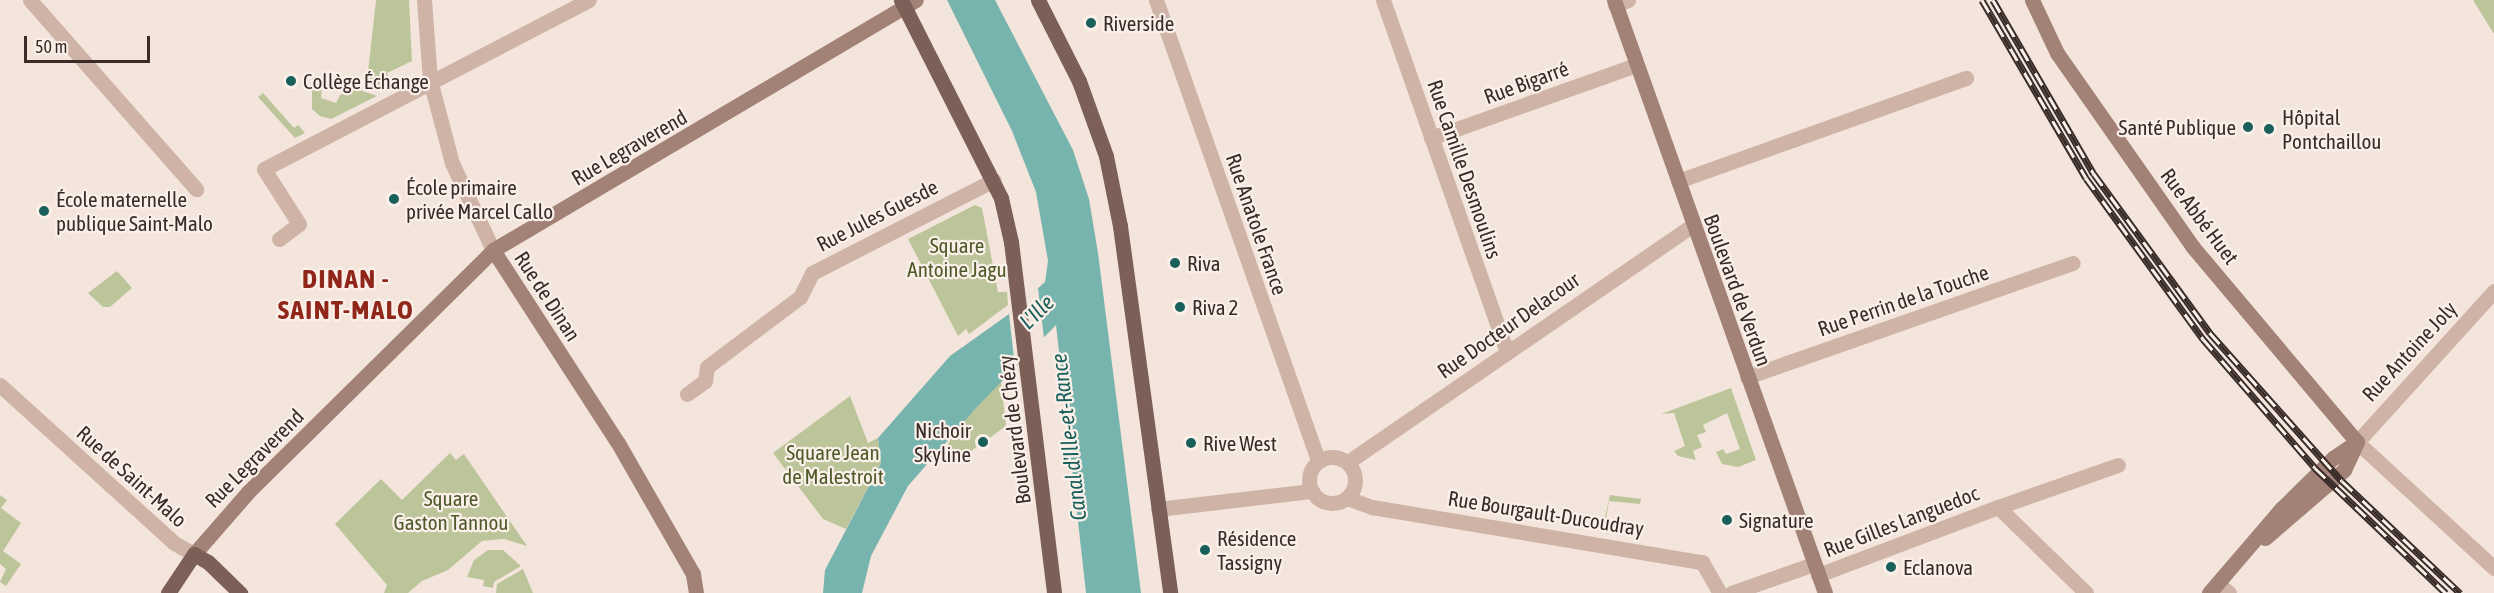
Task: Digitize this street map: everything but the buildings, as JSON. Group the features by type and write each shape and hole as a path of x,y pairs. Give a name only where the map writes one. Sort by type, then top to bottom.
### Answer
{"main road":[{"path":"1038,0 1079,81 1106,156 1120,226 1170,593"},
{"name":"Rue Abbé Huet","path":"2032,0 2057,53 2193,246 2357,442"},
{"name":"Boulevard de Chézy","path":"907,2 994,180 1011,242 1054,593"},
{"name":"Rue Legraverend","path":"194,554 243,498 493,250 907,2"},
{"name":"Boulevard de Verdun","path":"1619,2 1636,65 1825,593"},
{"name":"Rue de Dinan","path":"493,250 618,443 693,574 696,593"},
{"path":"2219,590 2281,509 2333,458 2357,442"},
{"path":"168,593 194,554"},
{"name":"Rue de Saint-Malo","path":"194,554 208,562 240,593"}],"street":[{"path":"30,0 196,189"},
{"name":"Rue de Dinan","path":"424,0 430,80 452,163 493,250"},
{"path":"279,239 299,224 264,170 430,80 589,0"},
{"name":"Rue Anatole France","path":"1156,0 1318,461"},
{"name":"Rue Camille Desmoulins","path":"1383,0 1507,352"},
{"name":"Rue Bigarré","path":"1431,138 1636,65"},
{"path":"1677,181 1966,78"},
{"name":"Rue Jules Guesde","path":"687,394 705,381 707,367 800,297 812,273 994,180"},
{"name":"Rue Docteur Delacour","path":"1348,462 1693,225"},
{"name":"Rue Perrin de la Touche","path":"1747,377 2073,263"},
{"name":"Rue Antoine Joly","path":"2357,442 2494,291"},
{"name":"Rue de Saint-Malo","path":"0,385 174,543 194,554"},
{"path":"2357,442 2494,568"},
{"path":"1312,491 1311,472 1318,461 1333,456 1348,462 1355,484 1347,498"},
{"name":"Rue Gilles Languedoc","path":"1731,593 1816,570 2118,465"},
{"name":"Rue Bourgault-Ducoudray","path":"1158,509 1312,491 1328,502 1347,498 1372,507 1702,562 1720,593"},
{"name":"Rue Gilles Languedoc","path":"1998,507 2086,593"}],"green space":[{"path":"376,0 409,0 412,61 387,73 393,88 386,91 367,81"},
{"path":"2473,0 2494,0 2494,34 2484,18"},
{"path":"312,77 323,78 321,98 336,103 340,95 354,88 377,96 331,119 320,116 312,109"},
{"path":"263,93 294,128 298,125 305,133 295,138 258,97"},
{"name":"Square Antoine Jagu","path":"975,205 982,208 998,292 1007,292 1008,305 969,334 966,329 958,336 908,239"},
{"path":"117,271 132,288 110,307 103,307 88,293"},
{"path":"1001,381 1006,426 960,459 948,444 958,427"},
{"path":"1731,388 1756,460 1738,467 1722,464 1716,452 1723,449 1726,454 1740,449 1727,413 1703,425 1706,432 1697,435 1702,447 1693,451 1696,460 1678,456 1674,451 1685,446 1674,413 1661,414"},
{"name":"Square Jean de Malestroit","path":"850,396 868,443 878,438 881,463 846,529 823,519 773,453"},
{"name":"Square Gaston Tannou","path":"450,453 456,460 464,454 527,546 504,539 482,541 448,570 422,581 408,593 384,593 387,585 335,524 381,479 402,500"},
{"path":"0,495 7,500 1,508 21,523 3,551 21,564 6,586 0,582 6,569 0,564"},
{"path":"1610,495 1641,499 1640,504 1609,501 1606,519 1621,522 1619,531 1603,526"},
{"path":"488,550 503,550 521,566 494,582 493,588 483,586 484,580 467,577 474,560"},
{"path":"523,569 533,593 496,593 497,584"}],"water":[{"path":"947,0 995,0 1073,150 1089,199 1098,253 1141,593 1086,593 1056,325 976,408 908,486 871,556 862,593 823,593 825,570 881,463 878,438 950,356 1009,314 1045,282 1048,261 1036,192 1012,131"}],"pier":[{"path":"1038,288 1044,338 1015,367 1009,314"}],"railway":[{"path":"1982,0 2086,178 2203,339 2315,468 2446,593"},
{"path":"1993,0 2094,174 2210,333 2342,481 2460,593"}],"place":[{"name":"Riverside","path":"1091,23"},
{"name":"Collège Échange","path":"291,81"},
{"name":"Santé Publique","path":"2248,127"},
{"name":"Hôpital Pontchaillou","path":"2269,129"},
{"name":"École primaire privée Marcel Callo","path":"394,199"},
{"name":"École maternelle publique Saint-Malo","path":"44,211"},
{"name":"Riva","path":"1175,263"},
{"name":"Riva 2","path":"1180,307"},
{"name":"Nichoir Skyline","path":"983,442"},
{"name":"Rive West","path":"1191,443"},
{"name":"Signature","path":"1727,520"},
{"name":"Résidence Tassigny","path":"1205,550"},
{"name":"Eclanova","path":"1891,567"}],"district":[{"name":"DINAN - SAINT-MALO","path":"346,294"}],"water label":[{"name":"L'Ille","path":"1037,312"},
{"name":"Canal d'Ille-et-Rance","path":"1069,437"}]}
